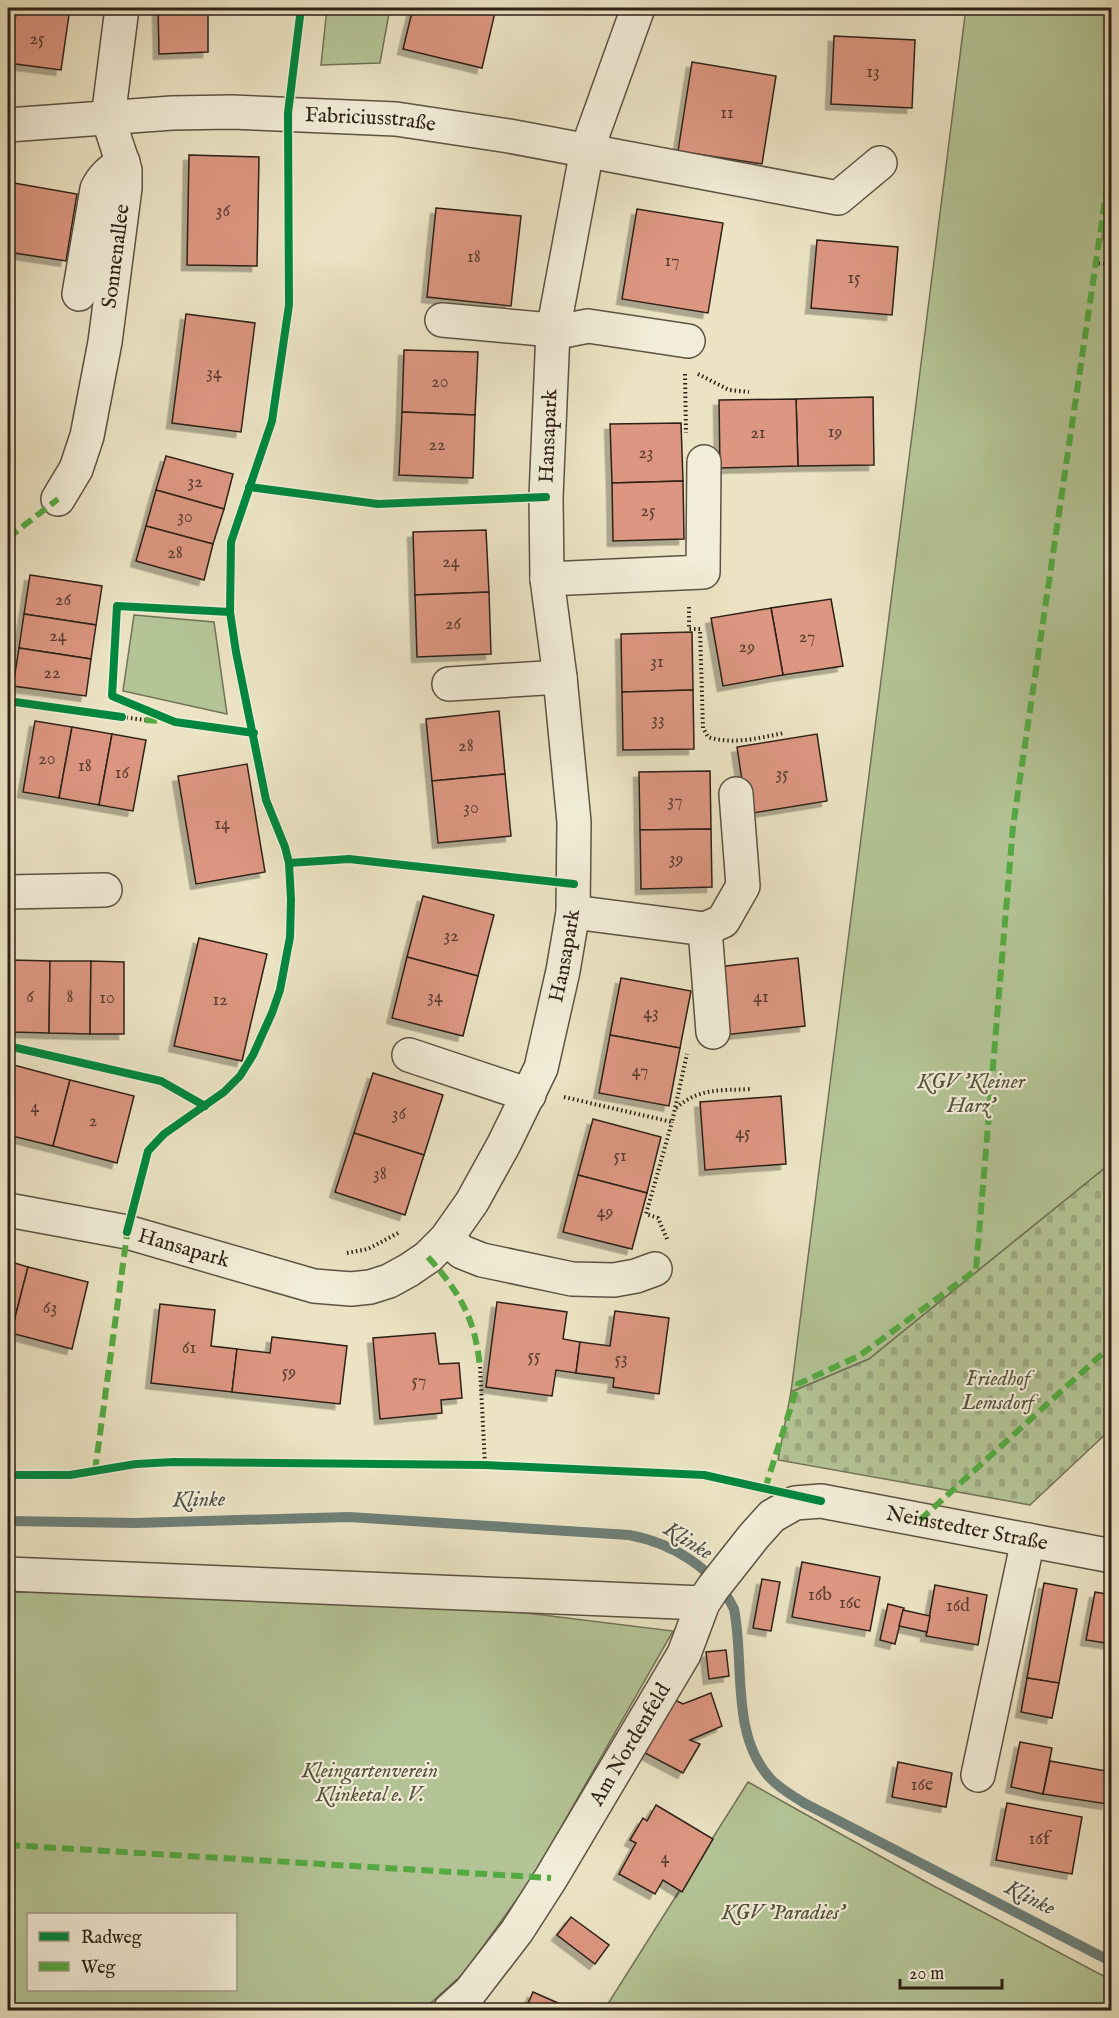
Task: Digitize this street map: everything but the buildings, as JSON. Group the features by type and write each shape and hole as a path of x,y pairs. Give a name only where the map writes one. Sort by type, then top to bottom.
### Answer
{"street":[{"name":"Sonnenallee","path":"58,499 76,469 87,436 105,342 125,178 123,162 108,118 122,8"},
{"name":"Hansapark","path":"8,1210 127,1232 314,1286 360,1288 389,1281 428,1257 446,1239 542,1095 541,1068 563,971 573,912 574,822 560,676 547,579 546,496 553,331 587,150 638,8"},
{"name":"Fabriciusstraße","path":"8,125 172,113 232,112 396,119 509,135 587,150"},
{"path":"587,150 838,198 880,163"},
{"path":"79,294 97,189 107,173 123,162"},
{"path":"442,320 553,331 588,326 686,356"},
{"path":"547,579 703,572 695,449"},
{"path":"449,684 560,676"},
{"path":"573,912 705,929 723,921 743,886 736,794"},
{"path":"8,892 105,890"},
{"path":"705,929 713,1032"},
{"path":"409,1055 542,1095"},
{"path":"446,1239 462,1252 482,1260 573,1279 614,1280 636,1276 655,1269"},
{"name":"Neinstedter Straße","path":"821,1501 1112,1556"},
{"name":"Am Nordenfeld","path":"450,2010 470,1992 517,1931 551,1878 684,1654 708,1595 772,1516 795,1503 821,1501"},
{"path":"978,1775 1028,1540"},
{"path":"8,1574 708,1595"}],"path":[{"path":"1094,263 1112,264"},
{"path":"686,356 695,449"},
{"path":"689,573 688,629 700,629 703,728 708,737 723,741 748,740 784,733"},
{"path":"122,717 145,720"},
{"path":"655,1269 668,1244 665,1230 658,1218 646,1214 672,1122 687,1052"},
{"path":"675,1108 700,1092 751,1089"},
{"path":"542,1095 672,1122"},
{"path":"346,1253 368,1249 402,1231"},
{"path":"480,1367 485,1465"}],"green space":[{"path":"327,8 390,8 380,63 321,65"},
{"name":"KGV 'Kleiner Harz'","path":"966,8 1111,8 1111,1163 869,1359 791,1392"},
{"path":"134,615 214,622 227,714 123,691"},
{"name":"Friedhof Lemsdorf","path":"1111,1163 1111,1429 1030,1505 778,1460 791,1392 869,1359"},
{"name":"Kleingartenverein Klinketal e. V.","path":"8,1592 396,1597 673,1631 532,1878 464,1973 423,2010 8,2010"},
{"name":"KGV 'Paradies'","path":"748,1782 930,1884 1111,1980 1111,2010 604,2010"}],"waterway":[{"name":"Klinke","path":"8,1521 136,1523 349,1517 629,1535 661,1544 676,1551 703,1570 726,1594 734,1609 741,1697 749,1741 757,1760 774,1782 804,1803 1112,1962"}],"marked path":[{"path":"765,1489 798,1384 859,1356 976,1270 1013,826 1112,153"},
{"path":"8,538 58,499"},
{"path":"145,720 163,721"},
{"path":"95,1471 128,1227"},
{"path":"428,1257 449,1282 464,1307 474,1334 480,1367"},
{"path":"920,1520 1112,1345"},
{"path":"8,1845 551,1878"}],"cycle path":[{"path":"127,1232 148,1151 164,1134 224,1092 240,1076 253,1055 280,990 290,937 289,863 266,800 230,612 231,542 272,421 289,305 288,113 301,8"},
{"path":"249,487 378,504 546,497"},
{"path":"230,612 117,606 112,696 175,722 254,733"},
{"path":"8,701 122,717"},
{"path":"289,863 349,859 574,884"},
{"path":"8,1046 161,1081 205,1106"},
{"path":"8,1475 70,1475 136,1464 173,1462 485,1465 704,1475 821,1501"}]}
